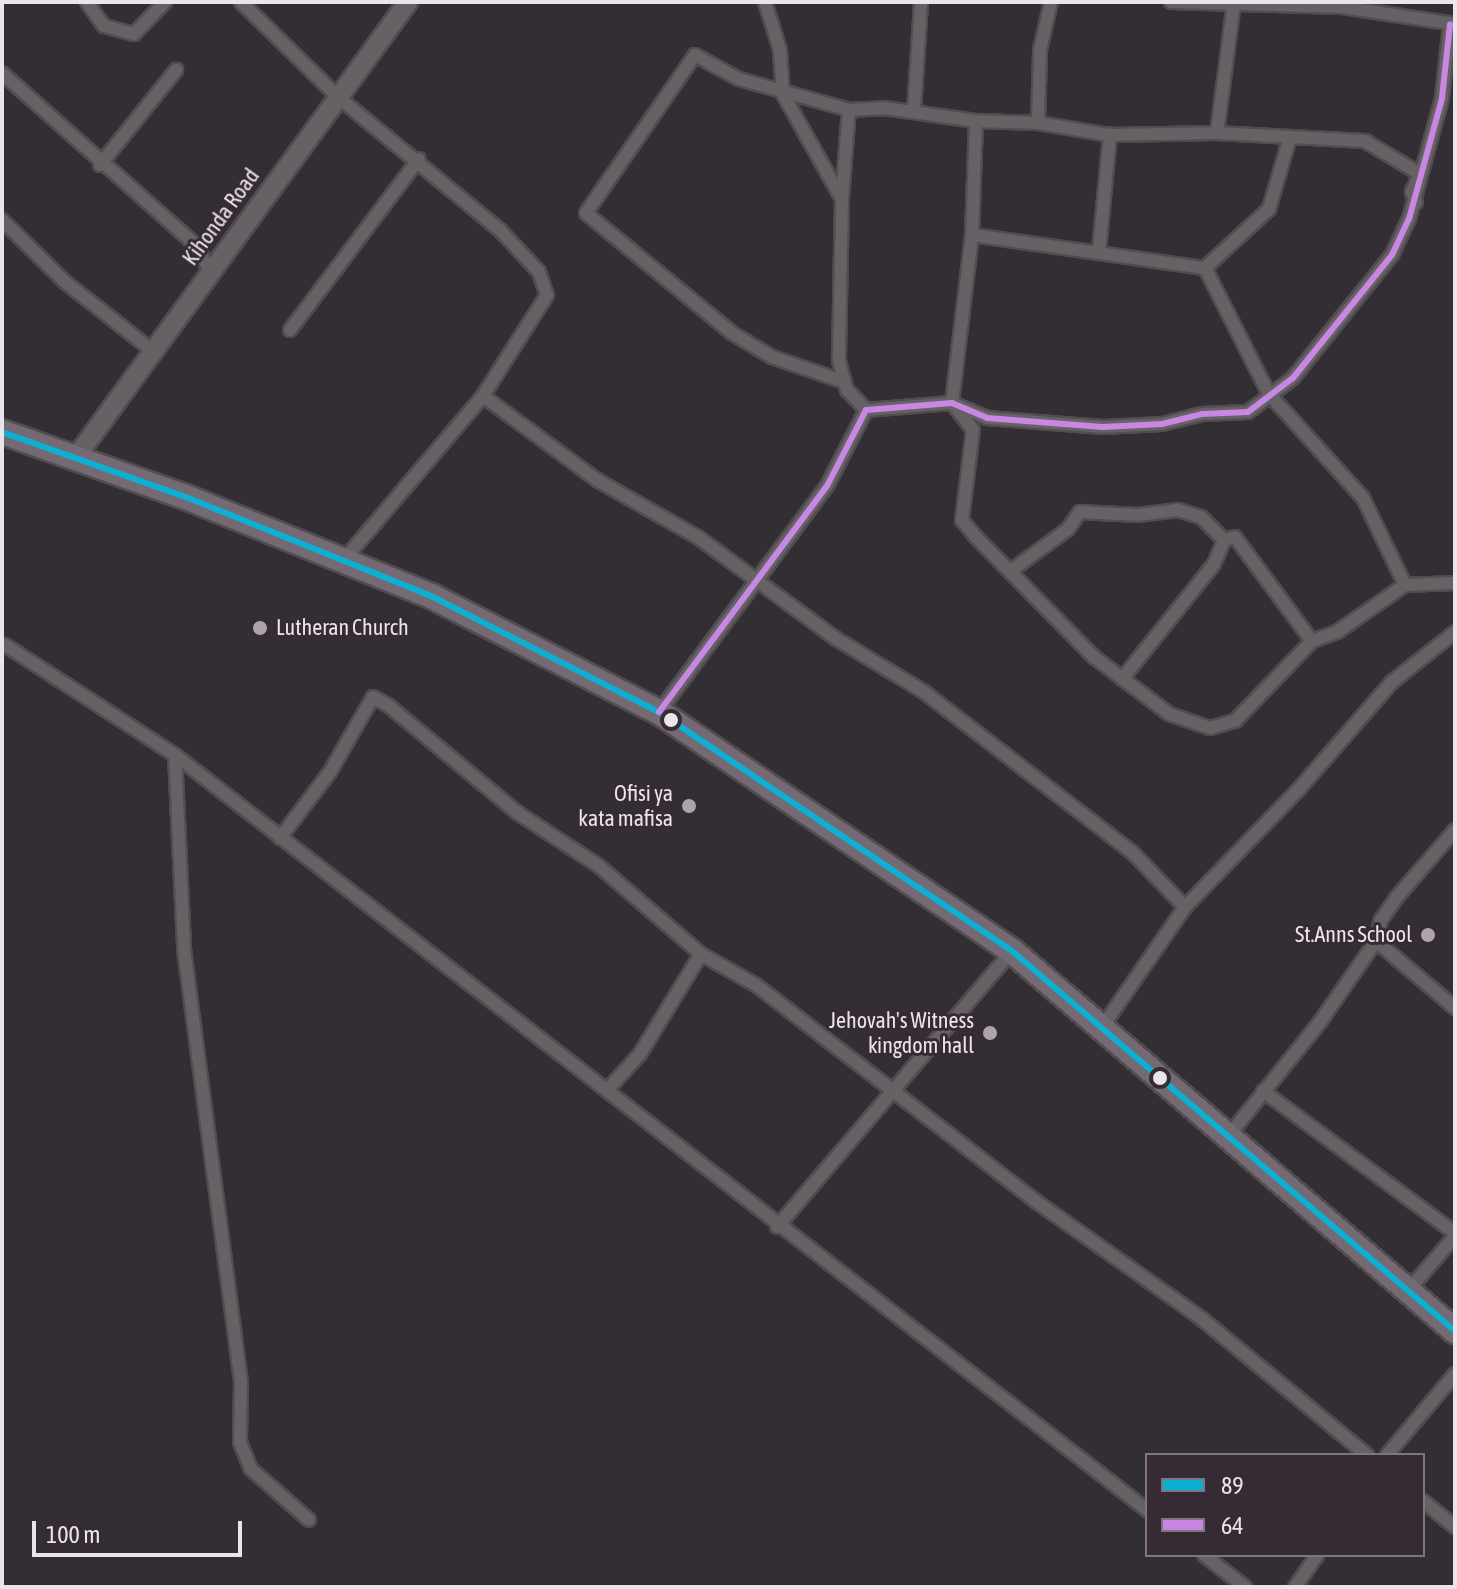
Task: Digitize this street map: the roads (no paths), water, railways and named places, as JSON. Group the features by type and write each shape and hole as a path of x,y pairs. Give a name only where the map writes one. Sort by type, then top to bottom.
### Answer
{"highway":[{"path":"2,432 74,460 186,497 433,597 659,712 1012,951 1230,1134 1455,1331"}],"street":[{"path":"87,2 104,26 134,34 165,2"},
{"path":"241,2 338,97 419,159 500,230 545,283 547,295 538,314 496,367 483,396 344,560"},
{"name":"Kihonda Road","path":"74,460 408,2"},
{"path":"765,2 780,50 783,94 842,199"},
{"path":"914,111 921,2"},
{"path":"1038,123 1040,50 1051,2"},
{"path":"866,410 952,403 987,418 1103,427 1248,412 1293,378 1392,255 1416,202 1442,98 1452,24 1342,7 1171,2"},
{"path":"1217,133 1234,4"},
{"path":"866,410 842,381 772,357 732,333 586,213 695,55 739,79 783,94 849,110 914,111 976,121 1038,123 1110,135 1217,133 1365,141 1420,174 1412,192 1416,202"},
{"path":"100,165 176,70"},
{"path":"2,73 100,165 197,246 211,273"},
{"path":"842,381 842,199 849,110"},
{"path":"976,121 972,235 952,403 973,430 962,520 1012,570 1065,631 1122,679 1184,722 1225,727 1312,641 1337,632 1405,585 1455,583"},
{"path":"1099,251 1110,135"},
{"path":"972,235 1099,251 1139,262 1205,268 1269,209 1290,137"},
{"path":"290,330 419,159"},
{"path":"2,220 65,282 153,351"},
{"path":"1205,268 1269,394 1363,498 1405,585"},
{"path":"483,396 597,480 699,538 756,582 924,692 1132,852 1185,907"},
{"path":"659,712 827,486 866,410"},
{"path":"1012,570 1068,529 1080,512 1138,515 1178,510 1201,517 1224,540"},
{"path":"1224,540 1235,537 1260,564 1312,641"},
{"path":"1122,679 1214,564 1224,540"},
{"path":"1103,1026 1185,907 1299,789 1392,682 1455,632"},
{"path":"3,646 175,755 609,1088 777,1227 1145,1508"},
{"path":"280,838 330,772 373,697 518,813 599,866 701,954 756,985 890,1091 1125,1260 1282,1380 1365,1453"},
{"path":"175,755 184,949 241,1383 240,1442 251,1469 309,1520"},
{"path":"1230,1134 1376,941 1381,920 1397,897 1455,830"},
{"path":"1376,941 1455,1008"},
{"path":"777,1227 1012,951"},
{"path":"609,1088 640,1054 701,954"},
{"path":"1263,1091 1455,1234 1407,1292"},
{"path":"1389,1453 1455,1374"},
{"path":"1425,1503 1455,1527"},
{"path":"1207,1557 1245,1587"},
{"path":"1295,1587 1316,1557"}],"place":[{"name":"Lutheran Church","path":"260,628"},
{"name":"Ofisi ya kata mafisa","path":"689,806"},
{"name":"St.Anns School","path":"1428,935"},
{"name":"Jehovah's Witness kingdom hall","path":"990,1033"}]}
